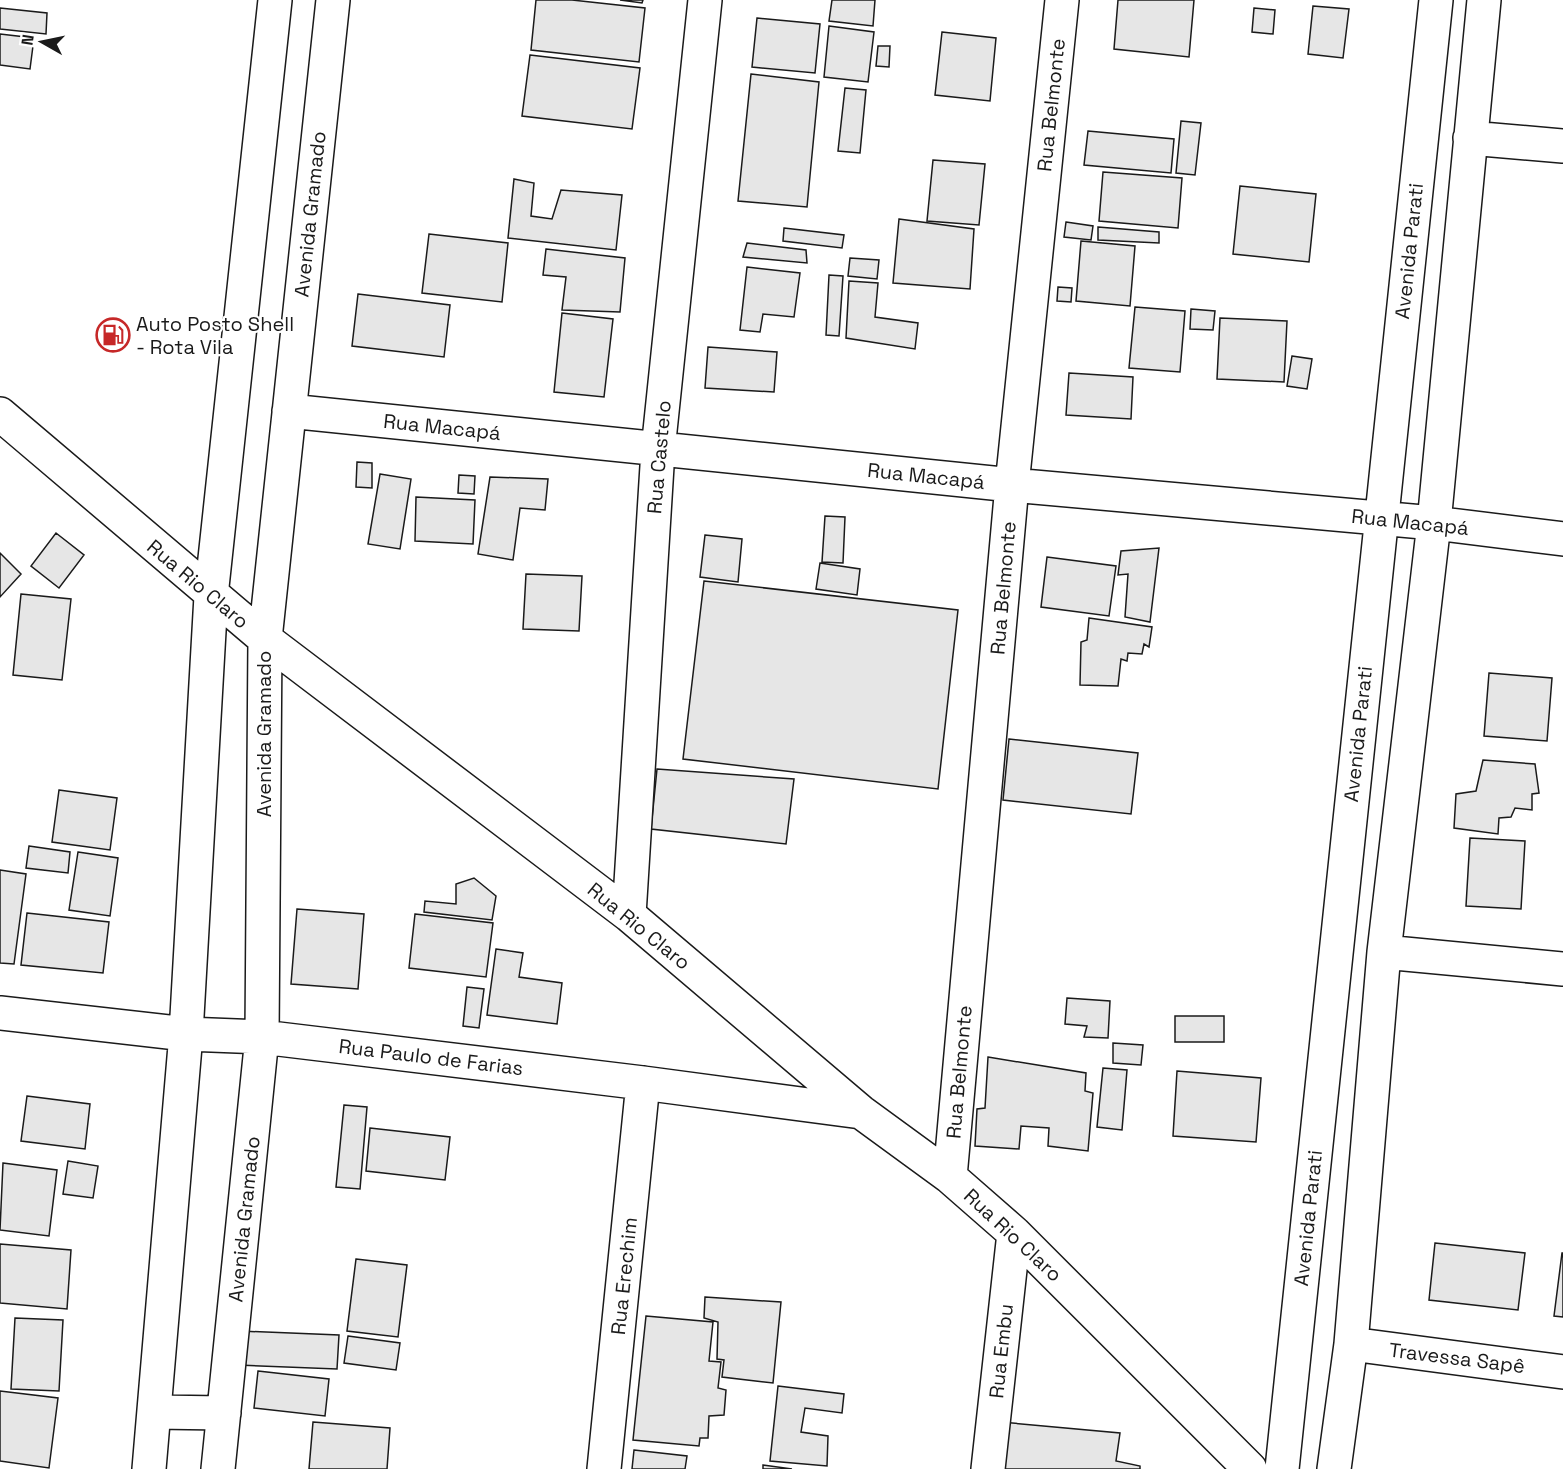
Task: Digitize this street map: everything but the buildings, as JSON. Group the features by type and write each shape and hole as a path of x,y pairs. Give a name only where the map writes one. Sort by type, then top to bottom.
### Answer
{"street":[{"path":"149,1469 186,1034 211,596 275,0"},
{"name":"Avenida Gramado","path":"218,1469 262,1037 265,639 333,0"},
{"name":"Rua Castelo","path":"629,915 658,450 705,0"},
{"name":"Rua Belmonte","path":"950,1178 1012,485 1062,0"},
{"name":"Avenida Parati","path":"1282,1469 1436,0"},
{"path":"1334,1469 1351,1344 1384,952 1434,523 1484,0"},
{"path":"1470,138 1563,147"},
{"name":"Rua Macapá","path":"289,411 658,450 1434,523 1563,538"},
{"name":"Rua Rio Claro","path":"0,414 211,596 629,915 861,1112 950,1178 1014,1233 1250,1469"},
{"path":"1384,952 1563,969"},
{"name":"Rua Paulo de Farias","path":"0,1013 186,1034 262,1037 861,1112"},
{"name":"Rua Erechim","path":"604,1469 643,1083"},
{"name":"Rua Embu","path":"988,1469 1014,1233"},
{"name":"Travessa Sapê","path":"1351,1344 1563,1372"},
{"path":"155,1412 224,1413"}],"place":[{"name":"Auto Posto Shell - Rota Vila","path":"113,335"}]}
